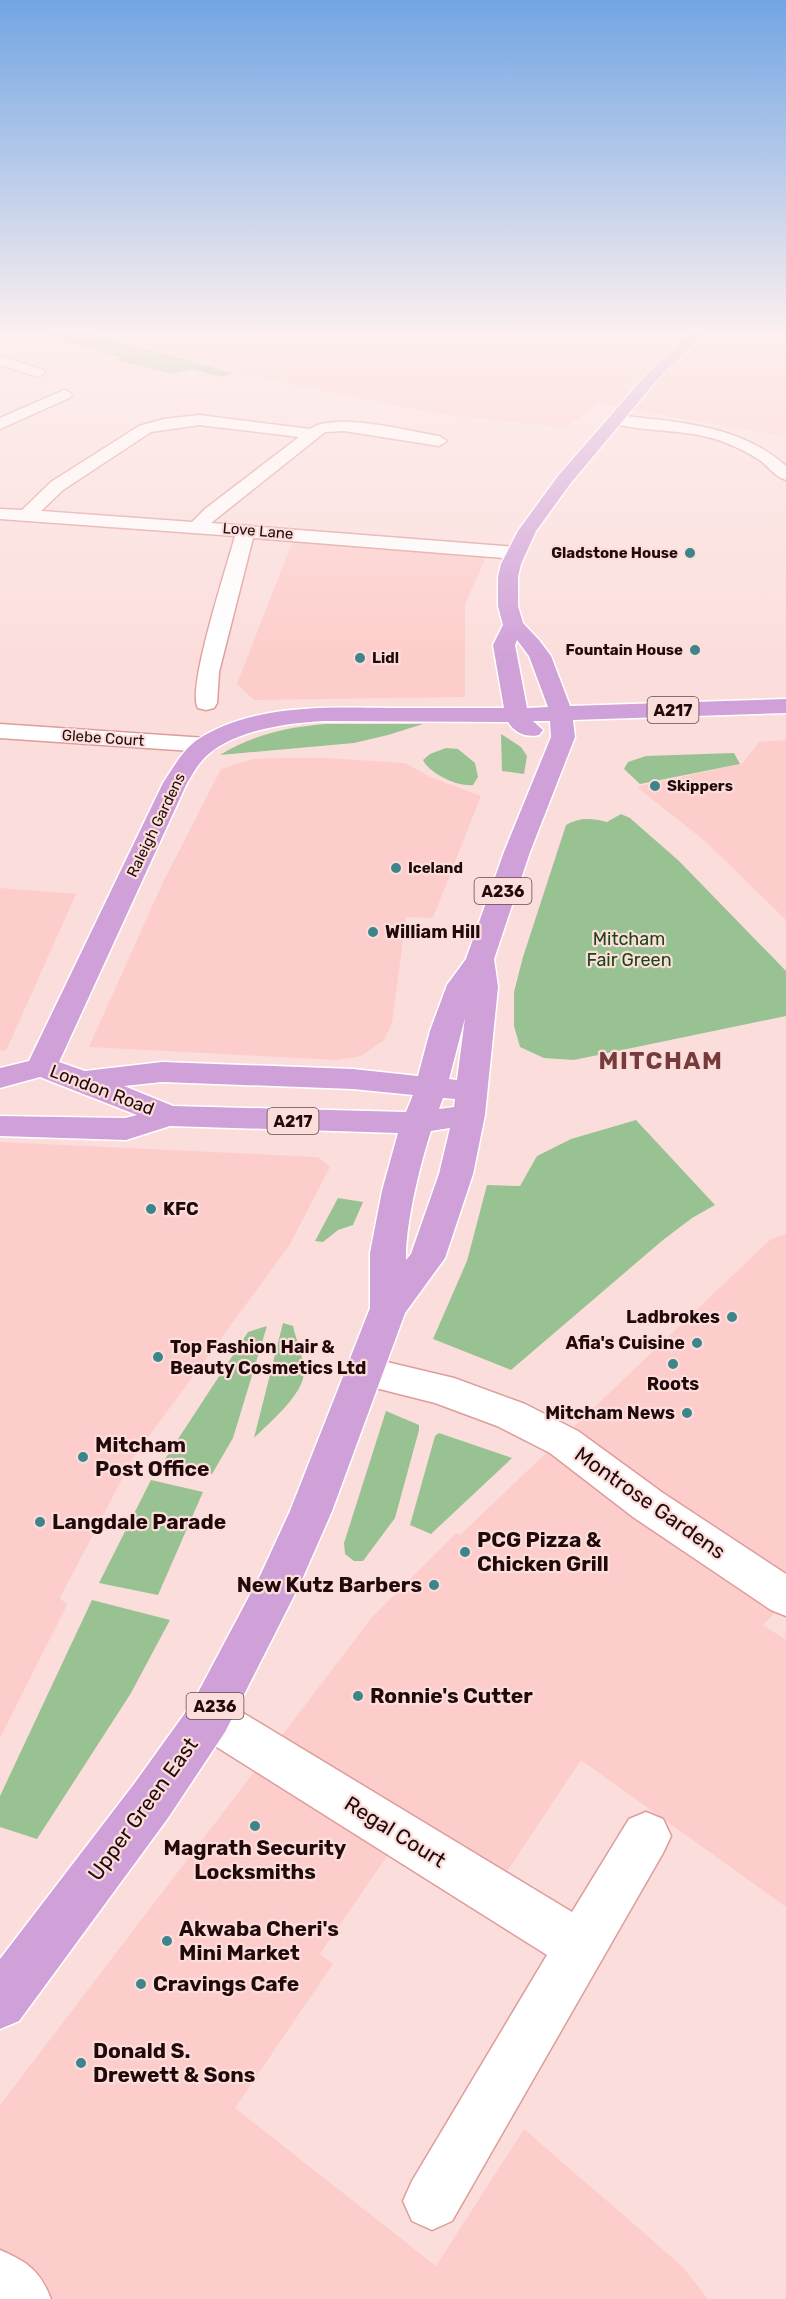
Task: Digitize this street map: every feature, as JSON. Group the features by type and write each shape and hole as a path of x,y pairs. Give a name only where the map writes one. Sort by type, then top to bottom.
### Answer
{"main road":[{"path":"513,625 504,645 508,677 520,723 540,734 570,728 540,656 532,644 513,625 508,606 508,577 527,531 564,480 598,440"},
{"name":"A217","path":"570,728 786,706"},
{"name":"Raleigh Gardens","path":"41,1067 169,794 191,758 206,746 241,728 293,716 324,714 517,715"},
{"name":"A217","path":"619,734 786,726"},
{"name":"A236","path":"431,1088 446,1031 462,985 480,959 517,852 570,728"},
{"name":"A236","path":"470,1103 483,987 480,959"},
{"name":"London Road","path":"0,1078 41,1067 83,1081 170,1116"},
{"path":"83,1081 162,1072 353,1079 431,1088 470,1103"},
{"name":"Upper Green East","path":"0,2002 151,1801 209,1717 292,1552 366,1372 388,1308 388,1253 399,1191 417,1123 431,1088"},
{"name":"London Road","path":"0,1126 126,1129 170,1116 417,1123 470,1103"},
{"name":"Upper Green East","path":"388,1308 427,1258 456,1174 470,1103"}],"street":[{"path":"26,516 57,486 128,440"},
{"path":"198,526 211,513 303,440"},
{"path":"434,440 439,441"},
{"path":"736,440 775,462 786,475"},
{"name":"Love Lane","path":"0,514 198,526 424,547 516,553"},
{"path":"206,703 208,672 246,530"},
{"name":"Glebe Court","path":"0,731 206,746"},
{"name":"Montrose Gardens","path":"366,1372 440,1389 511,1414 564,1442 648,1505 786,1597"},
{"name":"Regal Court","path":"209,1717 581,1947"},
{"path":"432,2201 645,1836"},
{"path":"0,2280 21,2299"}],"shaded area":[{"path":"293,540 486,557 465,604 465,697 254,700 237,684"},
{"path":"786,740 786,920 705,841 638,788 742,764 759,742"},
{"path":"326,758 405,763 430,777 481,796 433,918 406,917 392,1023 384,1040 361,1056 337,1060 89,1047 163,882 221,769 253,759"},
{"path":"0,888 76,894 6,1051 0,1050"},
{"path":"0,1142 318,1157 330,1167 289,1246 133,1458 60,1598 67,1605 0,1738"},
{"path":"786,1234 786,1601 763,1625 786,1640 786,1907 581,1760 498,1885 389,1853 320,1954 333,1964 235,2108 436,2266 524,2129 682,2266 708,2299 0,2299 0,2105 373,1616 456,1533 460,1535 771,1239"}],"green space":[{"path":"326,724 423,724 354,743 220,755 245,742 271,733"},
{"path":"501,734 521,747 527,756 524,774 502,771"},
{"path":"446,748 458,749 475,763 478,777 473,785 459,784 444,778 426,765 423,760 430,754"},
{"path":"734,753 740,764 640,784 624,769 628,762 646,756"},
{"name":"Mitcham Fair Green","path":"621,814 630,818 679,861 786,971 786,1016 574,1060 544,1058 520,1047 514,1026 514,992 523,957 566,825 586,819 607,822"},
{"path":"636,1120 715,1205 692,1218 663,1240 511,1370 433,1339 467,1261 487,1185 520,1186 537,1156 571,1139"},
{"path":"338,1198 363,1202 353,1225 338,1230 323,1242 315,1241"},
{"path":"283,1323 293,1326 303,1360 302,1381 285,1408 254,1438"},
{"path":"267,1326 233,1438 212,1474 165,1459 248,1332"},
{"path":"386,1411 419,1425 419,1430 395,1518 363,1561 354,1561 345,1554 344,1543"},
{"path":"439,1433 512,1458 431,1534 410,1525 435,1436"},
{"path":"151,1480 203,1492 158,1595 99,1583"},
{"path":"92,1600 170,1620 131,1693 37,1839 0,1827 0,1796"}],"place":[{"name":"Gladstone House","path":"690,553"},
{"name":"Fountain House","path":"695,650"},
{"name":"Lidl","path":"360,658"},
{"name":"Skippers","path":"655,786"},
{"name":"Iceland","path":"396,868"},
{"name":"William Hill","path":"373,932"},
{"name":"KFC","path":"151,1209"},
{"name":"Ladbrokes","path":"732,1317"},
{"name":"Afia's Cuisine","path":"697,1343"},
{"name":"Top Fashion Hair & Beauty Cosmetics Ltd","path":"158,1357"},
{"name":"Roots","path":"673,1364"},
{"name":"Mitcham News","path":"687,1413"},
{"name":"Mitcham Post Office","path":"83,1457"},
{"name":"Langdale Parade","path":"40,1522"},
{"name":"PCG Pizza & Chicken Grill","path":"465,1552"},
{"name":"New Kutz Barbers","path":"434,1585"},
{"name":"Ronnie's Cutter","path":"358,1696"},
{"name":"Magrath Security Locksmiths","path":"255,1826"},
{"name":"Akwaba Cheri's Mini Market","path":"167,1941"},
{"name":"Cravings Cafe","path":"141,1984"},
{"name":"Donald S. Drewett & Sons","path":"81,2063"}],"district":[{"name":"MITCHAM","path":"661,1061"}]}
